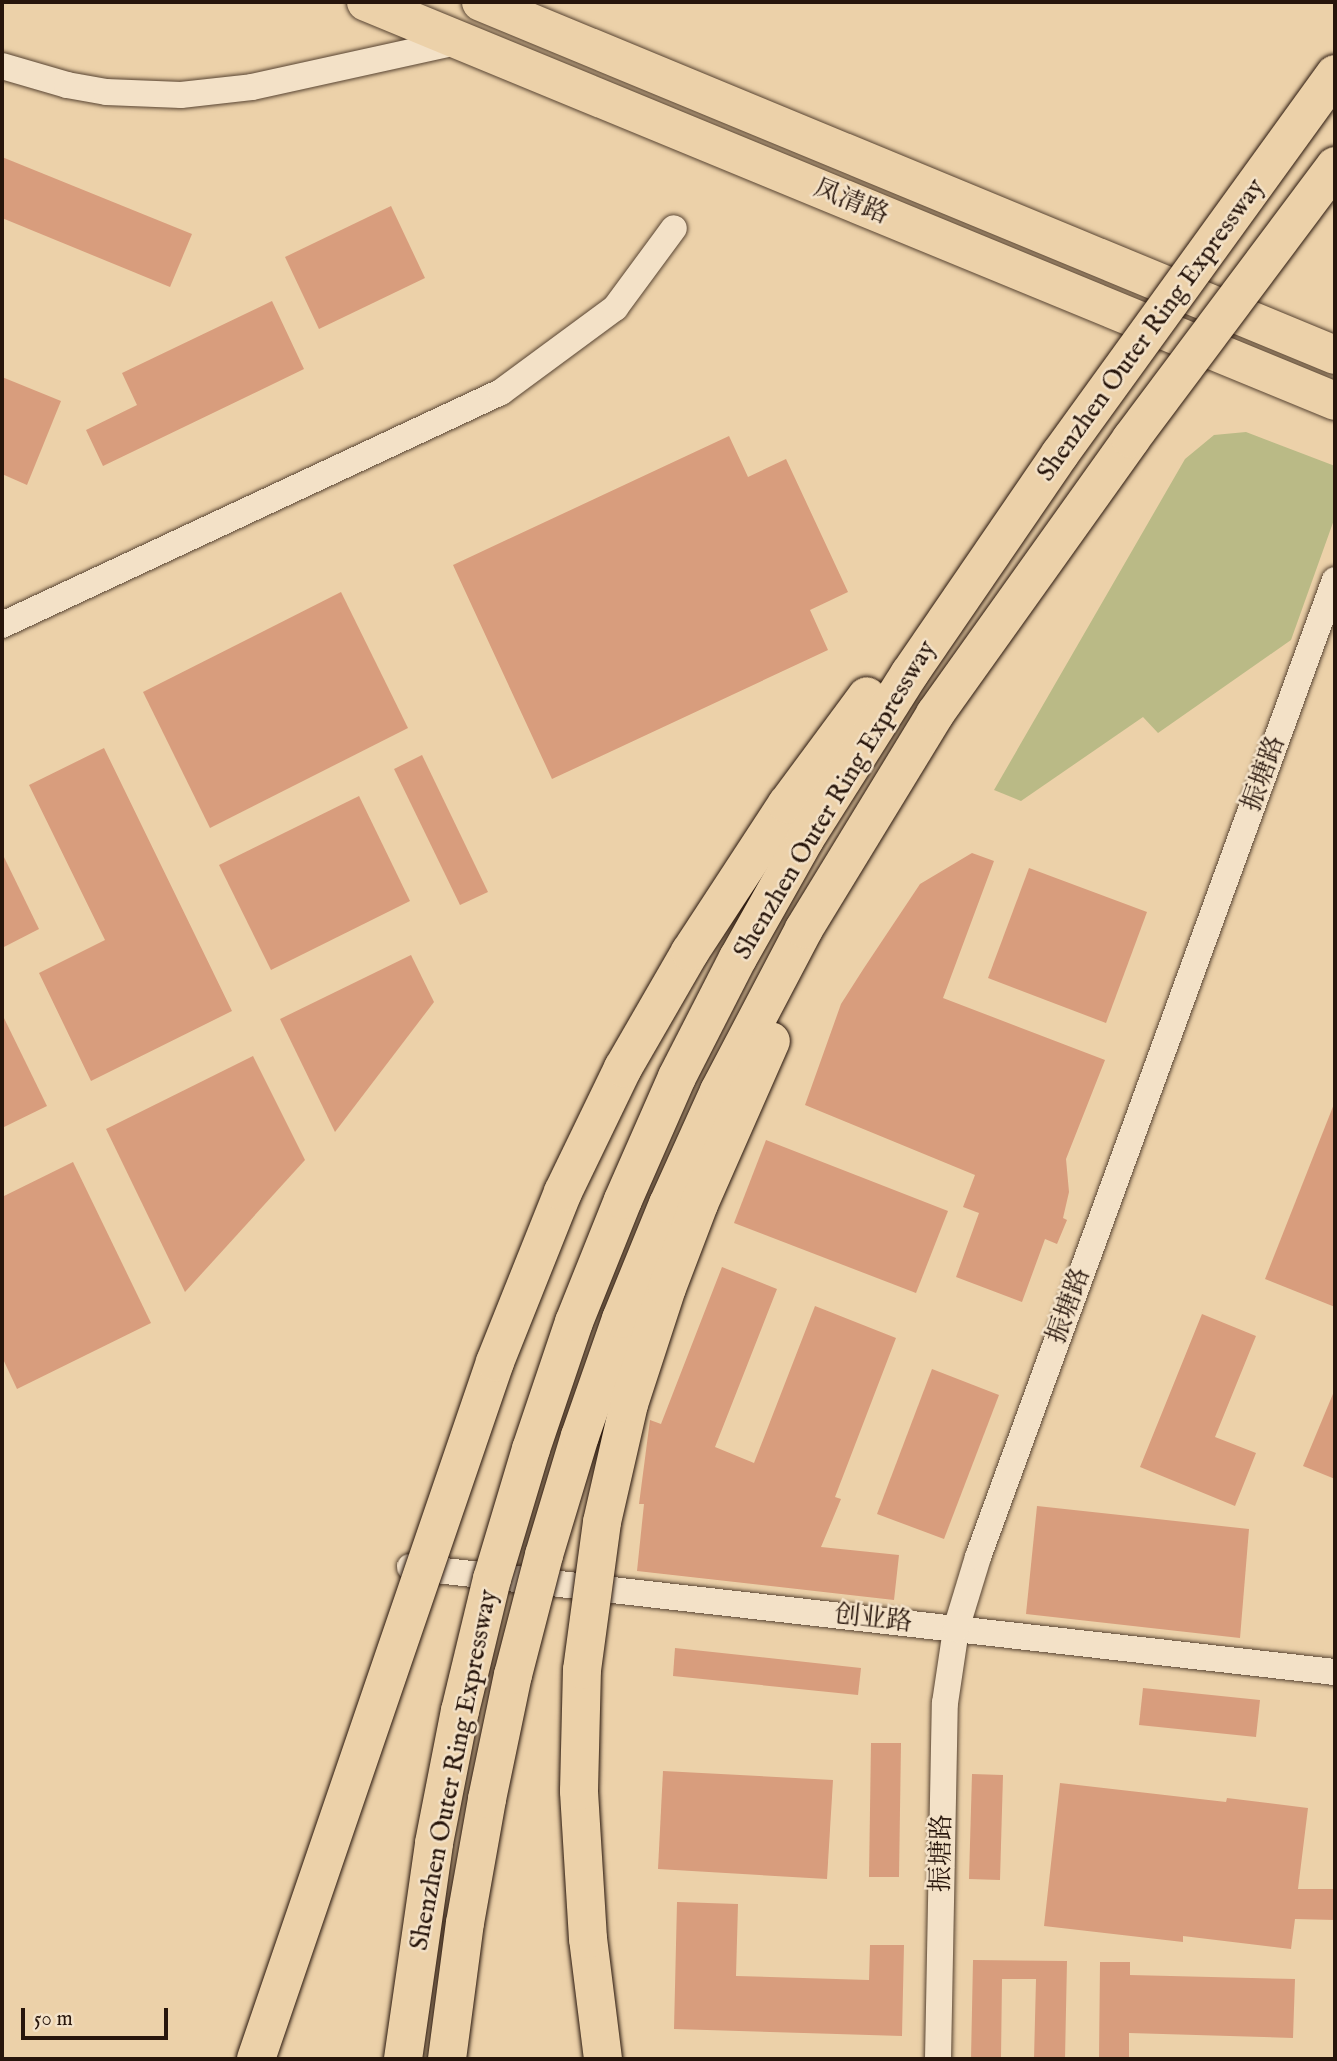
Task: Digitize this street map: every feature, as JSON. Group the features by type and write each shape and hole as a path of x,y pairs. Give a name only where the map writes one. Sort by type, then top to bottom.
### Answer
{"highway":[{"name":"凤清路","path":"366,2 1335,401"},
{"name":"凤清路","path":"481,2 1335,355"},
{"name":"Shenzhen Outer Ring Expressway","path":"403,2059 434,1843 475,1645 540,1423 612,1224 689,1053 805,839 910,673 1060,454 1335,74"},
{"name":"Shenzhen Outer Ring Expressway","path":"447,2059 475,1862 513,1675 544,1555 600,1377 658,1227 719,1091 804,929 935,713 1052,548 1335,166"},
{"path":"256,2059 499,1351 545,1234 602,1110 684,961 787,804 946,589 1060,454"},
{"path":"603,2059 583,1880 579,1731 588,1611 614,1462 647,1346 699,1203 795,988 899,771"}],"street":[{"path":"2,66 67,85 106,92 181,95 252,87 461,41"},
{"path":"2,625 501,392 615,308 674,228"},
{"name":"振塘路","path":"938,2059 944,1703 956,1629 978,1557 1335,580"},
{"name":"创业路","path":"410,1567 1335,1672"}],"green space":[{"path":"1246,432 1335,466 1335,517 1291,640 1158,733 1143,717 1021,801 994,790 1185,459 1214,435"}],"building":[{"path":"2,157 192,234 170,287 2,218"},
{"path":"391,206 425,278 319,329 285,257"},
{"path":"272,301 304,369 103,466 86,430 137,405 122,373"},
{"path":"2,377 61,401 27,485 2,474"},
{"path":"729,436 748,477 786,459 848,592 810,610 828,650 552,779 453,565"},
{"path":"341,592 408,728 210,828 143,692"},
{"path":"104,748 232,1011 91,1081 39,973 105,940 29,785"},
{"path":"422,755 488,892 460,905 394,769"},
{"path":"359,796 410,901 271,970 219,865"},
{"path":"2,853 39,929 2,948"},
{"path":"972,853 994,861 943,998 1105,1060 1066,1159 1069,1192 1063,1218 1067,1220 1057,1244 1045,1239 1022,1302 956,1277 979,1213 963,1207 975,1175 805,1105 841,1004 864,968 920,884"},
{"path":"1029,868 1147,912 1106,1023 988,978"},
{"path":"411,955 434,1002 335,1132 280,1019"},
{"path":"2,1014 47,1106 2,1128"},
{"path":"253,1056 305,1160 185,1292 106,1129"},
{"path":"1335,1104 1335,1307 1265,1279"},
{"path":"766,1140 948,1211 916,1293 734,1223"},
{"path":"73,1162 151,1323 17,1389 2,1357 2,1197"},
{"path":"722,1267 777,1289 715,1447 754,1463 815,1306 896,1338 835,1497 841,1499 821,1547 899,1555 894,1600 637,1571 644,1504 639,1504 650,1420 661,1424"},
{"path":"1202,1314 1256,1336 1215,1437 1256,1453 1235,1506 1140,1467"},
{"path":"932,1369 999,1395 944,1539 877,1514"},
{"path":"1335,1389 1335,1479 1303,1466"},
{"path":"1037,1506 1249,1529 1240,1638 1026,1614"},
{"path":"675,1648 861,1668 858,1695 673,1676"},
{"path":"1143,1688 1260,1700 1256,1737 1139,1725"},
{"path":"871,1743 901,1743 899,1877 869,1877"},
{"path":"663,1771 833,1780 827,1879 658,1869"},
{"path":"972,1774 1003,1775 1000,1880 969,1879"},
{"path":"1060,1783 1226,1802 1227,1798 1308,1808 1298,1889 1335,1889 1335,1920 1295,1919 1291,1949 1183,1936 1183,1942 1044,1926"},
{"path":"677,1902 738,1904 736,1976 869,1980 870,1945 904,1945 902,2036 674,2029"},
{"path":"973,1960 1067,1961 1065,2059 1034,2059 1036,1979 1002,1979 1001,2059 971,2059"},
{"path":"1100,1962 1130,1962 1130,1975 1295,1979 1293,2038 1129,2033 1129,2059 1099,2059"}]}
